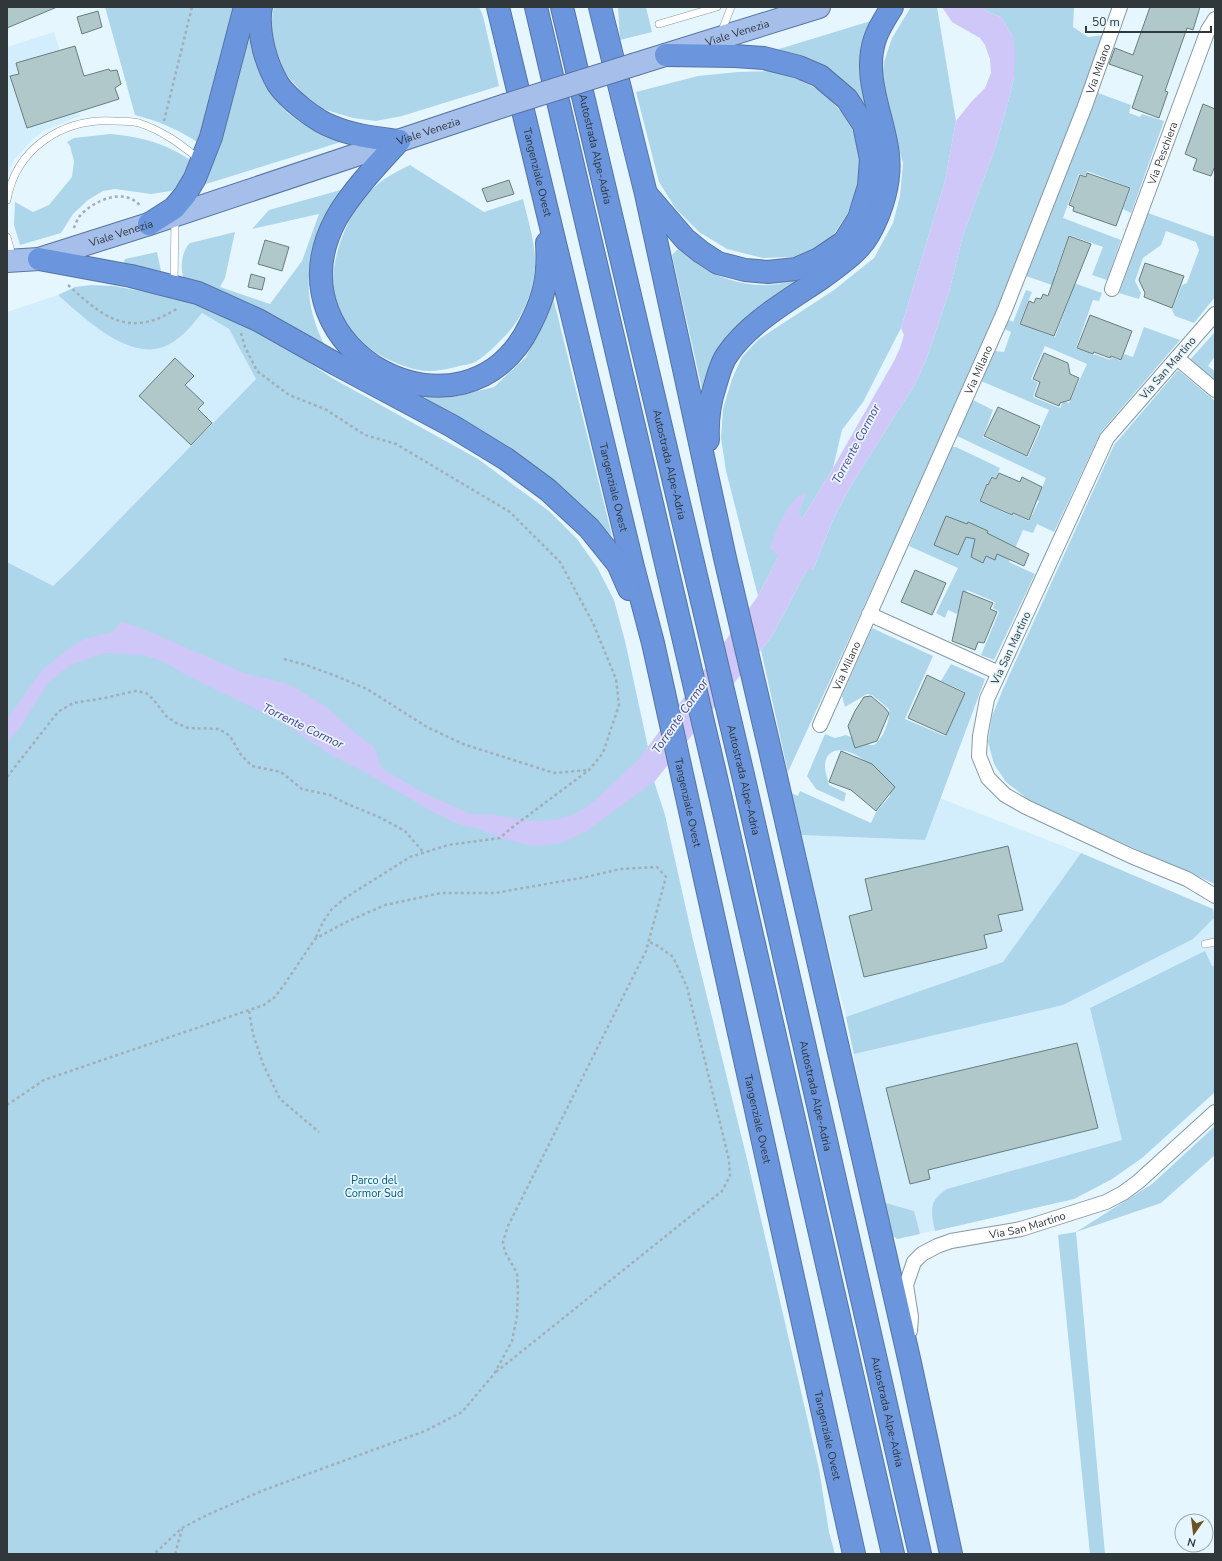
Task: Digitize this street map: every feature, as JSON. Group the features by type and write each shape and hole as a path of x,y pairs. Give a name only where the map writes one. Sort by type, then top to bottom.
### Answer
{"highway":[{"path":"149,224 174,208 185,195 195,178 213,130 245,7"},
{"path":"261,7 262,37 266,57 278,84 296,103 316,119 332,127 354,134 399,141"},
{"path":"492,7 504,28"},
{"name":"Tangenziale Ovest","path":"498,7 652,643 854,1554"},
{"path":"536,7 678,612 893,1554"},
{"name":"Autostrada Alpe-Adria","path":"562,7 743,775 841,1212 920,1554"},
{"path":"600,7 646,194 725,558 910,1363 951,1554"},
{"path":"714,506 707,422 710,401 726,356 741,338 761,320 846,260 869,235 879,213 888,178 888,156 872,78 872,55 875,40 892,7"},
{"path":"646,194 684,239 718,263 745,270 768,272 796,269 819,259 844,242 859,218 869,186 871,159 864,125 847,99 820,76 799,67 764,58 666,55"},
{"path":"399,141 374,168 336,219 326,245 321,269 323,293 330,317 342,338 363,359 378,370 401,380 430,386 441,386 461,383 481,376 513,352 525,336 544,292 548,265 539,173"},
{"path":"39,258 131,276 198,293 258,320 343,368 452,426 506,459 548,490 589,528 618,564 652,643"}],"main road":[{"name":"Viale Venezia","path":"9,266 149,224 506,106 819,7"}],"street":[{"name":"Via Milano","path":"820,725 1004,312 1085,106 1120,7"},
{"name":"Via Peschiera","path":"1112,289 1208,30 1215,19"},
{"name":"Via San Martino","path":"1215,314 1107,438 987,699 980,736 979,756 988,778 1005,795 1026,807 1131,856 1187,879 1215,896"},
{"path":"1177,358 1215,390"},
{"path":"869,614 999,673"},
{"name":"Via San Martino","path":"910,1363 911,1317 906,1285 914,1262 922,1254 937,1246 952,1241 1021,1229 1106,1202 1123,1193 1138,1182 1215,1112"}],"lane":[{"path":"659,24 717,7"},
{"path":"718,38 731,7"},
{"path":"7,200 12,180 28,154 42,141 77,124 99,120 137,123 161,131 202,161"},
{"path":"174,287 175,215"},
{"path":"7,237 9,266"},
{"path":"1205,944 1215,942"}],"path":[{"path":"161,131 192,7"},
{"path":"69,249 72,230 79,218 88,208 102,200 119,196 130,198 138,203 145,213 149,224"},
{"path":"65,282 104,315 121,322 147,322 158,319 178,308 184,307"},
{"path":"8,1103 44,1080 222,1018 249,1011 264,1005 275,997 297,968 315,939 323,922 332,909 345,898 410,857 448,845 500,838 589,770 603,753 619,705 616,679 593,623 560,562 510,512 396,444 365,435 326,408 289,395 257,371 245,347 239,327"},
{"path":"284,659 306,665 366,689 427,727 463,744 554,773 589,770"},
{"path":"7,777 58,712 73,703 135,691 146,693 153,699 166,716 176,723 188,728 219,729 230,736 241,755 252,766 281,772 302,789 330,795 379,817 405,831 424,853"},
{"path":"154,1554 182,1528 207,1515 264,1490 425,1431 462,1412 494,1374 512,1341 517,1316 518,1291 516,1273 505,1252 503,1242 508,1226 646,951 666,877 657,867 620,869 579,879 495,893 440,893 386,905 344,923 315,939"},
{"path":"494,1374 722,1191 730,1176 729,1160 687,987 673,957 658,946 649,942"},
{"path":"249,1011 253,1034 263,1064 280,1099 319,1132"},
{"path":"175,1554 182,1528"}],"shaded area":[{"path":"54,32 80,116 43,131 32,140 14,160 7,175 7,47"},
{"path":"58,295 84,318 103,332 178,339 202,313 229,329 256,379 53,586 7,562 7,312"},
{"path":"940,798 1081,853 1003,962 1213,909 1215,927 1215,1092 1142,1158 1112,1179 1074,1199 897,1239 888,1232 846,1017 800,835 924,840"}],"green space":[{"path":"105,7 235,7 200,144 169,126 135,115"},
{"path":"274,7 479,7 483,16 499,86 402,116 376,121 353,118 323,109 303,94 285,73 275,46 271,23"},
{"path":"618,7 646,7 652,32 620,40"},
{"path":"911,7 937,7 956,121 945,181 901,328 863,402 842,430 833,468 802,519 798,513 806,494 778,557 758,596 726,471 721,438 723,409 732,379 742,357 759,339 834,290 874,258 893,223 900,196 903,163 881,89 884,62 892,38"},
{"path":"982,7 1074,7 1073,27 1088,37 1105,35 988,335 788,772 761,650 772,636 807,570 813,570 834,517 850,487 915,384 926,360 949,292 963,235 994,151 1014,77 1013,37 1001,17 988,12"},
{"path":"874,20 861,55 859,70 867,116 766,53"},
{"path":"251,23 252,38 258,68 271,94 291,116 305,125 341,142 206,184"},
{"path":"771,71 800,80 823,92 842,113 852,129 858,146 860,170 856,192 847,214 834,234 816,248 793,257 763,258 727,249 699,232 676,209 659,182 636,92 698,76 738,72"},
{"path":"1098,93 1131,105 1129,113 1140,117 1142,114 1164,121 1131,213 1123,209 1131,188 1087,171 1085,176 1079,174 1063,218 1121,240 1107,280 1092,275 1103,247 1069,235 1054,276 1102,293 1099,301 1093,300 1076,348 1110,360 1111,357 1121,361 1124,354 1133,357 1144,327 1180,340 1101,432 1054,532 1037,524 1033,533 1023,530 1009,562 1035,574 994,660 981,655 999,612 993,608 995,602 967,590 957,614 948,610 945,618 936,613 958,568 909,546 952,447 956,447 1000,468 996,478 992,476 988,484 987,483 979,501 1012,516 1013,514 1029,521 1039,501 1037,500 1046,478 957,436 973,400 993,410 983,437 1028,457 1049,410 981,381 995,351 1004,352 1011,332 1004,329 1009,320 1013,322 1026,290 1032,292 1019,324 1055,337 1072,292 1026,276","holes":["1045,346 1087,364 1069,403 1063,401 1060,408 1033,397 1038,383 1031,379"]},
{"path":"110,134 133,137 153,142 183,155 193,162 178,187 171,191 151,194 115,189 103,191 88,200 73,214 61,233 20,245 14,225 15,202 33,212 49,205 72,177 74,161 70,146 67,142 74,138"},
{"path":"410,165 484,212 523,199 535,258 532,286 526,304 512,328 486,354 471,364 429,371 408,367 385,358 356,338 347,326 335,299 333,272 339,246 351,217 363,199 377,184"},
{"path":"348,188 330,213 321,229 311,259 309,274 310,303 313,317 325,346 184,280 182,261 187,246 190,243 235,232 225,278 220,287 270,304 302,261 319,214 252,229 269,210"},
{"path":"1148,213 1215,237 1215,297 1194,323 1175,316 1172,310 1182,285 1187,283 1199,250 1196,242 1166,231 1161,245 1143,258 1135,281 1141,293 1139,299 1119,293"},
{"path":"679,248 711,272 737,282 764,285 778,284 816,272 712,368 702,389 672,255"},
{"path":"157,252 161,271 123,265 125,259"},
{"name":"Parco del Cormor Sud","path":"91,285 114,286 172,297 203,306 249,327 295,353 332,378 478,459 549,511 577,539 597,567 614,600 625,641 648,747 646,749 665,815 693,940 747,1159 819,1469 829,1532 835,1554 7,1554 7,562 53,586 256,379 229,329 202,313 180,337 163,347 149,349 135,347 106,334 93,325 58,295 75,287"},
{"path":"553,297 612,536 568,493 518,455 420,398 458,396 494,387 526,357"},
{"path":"1214,333 1215,356 1208,366 1215,371 1215,382 1189,361"},
{"path":"1178,370 1215,401 1215,884 1033,803 1006,782 994,764 988,742 992,716 1003,689 1114,445"},
{"path":"872,628 933,656 905,719 945,736 965,692 941,681 951,664 985,679 925,840 800,835 789,792 798,796 800,791 871,823 876,812 890,796 889,783 875,769 854,754 843,750 837,750 828,755 825,771 829,785 846,793 844,802 816,789 807,776 825,734 835,738 846,735 870,745 874,745 886,728 889,718 889,709 872,695 867,694 845,707 842,696"},
{"path":"1081,853 1213,909 1214,918 1193,939 1063,1005 854,1054 846,1017 1003,962"},
{"path":"1205,951 1212,966 1215,966 1215,1092 1142,1158 1112,1179 1074,1199 935,1231 932,1207 941,1193 947,1189 1122,1140 1090,1008"},
{"path":"1215,1126 1215,1155 1161,1203 1076,1232 1152,1184"},
{"path":"882,1202 914,1211 920,1234 897,1239 888,1232"},
{"path":"1076,1232 1105,1554 1090,1554 1058,1235"}],"water":[{"name":"Torrente Cormor","path":"942,7 982,7 988,12 1001,17 1013,37 1015,52 1014,77 994,151 963,235 949,292 926,360 915,384 850,487 834,517 813,570 807,570 772,636 655,781 587,831 561,843 532,846 500,838 482,830 458,824 431,811 361,770 331,755 280,721 186,675 164,662 143,655 104,653 69,666 48,683 21,726 7,743 7,719 42,670 72,646 85,639 113,632 119,623 123,622 153,633 244,673 288,684 328,708 355,733 373,746 378,755 379,763 383,769 424,793 471,814 489,814 537,821 558,819 573,815 591,804 639,759 758,596 778,557 770,548 783,516 793,501 806,493 798,513 802,519 833,468 900,348 904,335 901,328 945,181 956,121 985,88 991,73 990,59 985,45 980,38 952,22"}],"building":[{"path":"7,7 57,7 7,28"},
{"path":"1150,7 1200,7 1193,30 1187,28 1165,91 1168,92 1159,118 1132,108 1143,76 1109,64 1115,48 1133,55"},
{"path":"98,11 102,27 82,34 77,17"},
{"path":"75,46 84,76 109,69 110,71 117,70 121,84 115,88 119,99 27,128 10,76 19,74 16,63"},
{"path":"1203,104 1215,109 1215,166 1211,176 1193,170 1197,159 1185,154"},
{"path":"1087,173 1130,188 1116,226 1073,211 1074,207 1069,205 1080,175 1086,177"},
{"path":"509,180 514,194 487,202 482,189"},
{"path":"1069,236 1091,244 1054,336 1020,324 1029,301 1034,303 1036,298 1041,299 1043,294 1048,296"},
{"path":"265,240 289,247 282,271 258,264"},
{"path":"1145,263 1184,276 1172,308 1144,297 1145,293 1139,280"},
{"path":"251,274 265,278 262,290 248,287"},
{"path":"1090,315 1132,331 1121,360 1111,356 1110,358 1094,352 1093,354 1077,348"},
{"path":"1044,353 1068,363 1070,374 1079,378 1070,400 1060,403 1059,406 1035,396 1040,382 1033,379"},
{"path":"175,358 194,376 185,385 204,403 198,409 212,423 191,445 139,396"},
{"path":"998,407 1040,426 1027,456 984,436"},
{"path":"999,473 1020,482 1022,477 1042,487 1029,520 1013,513 1012,515 980,501 987,484 988,485 992,477 996,479"},
{"path":"946,516 967,524 968,522 988,531 987,533 1029,554 1024,566 997,554 995,560 986,556 983,563 971,557 975,539 966,537 958,555 934,545"},
{"path":"915,570 946,583 932,615 901,602"},
{"path":"963,591 993,603 990,609 997,612 984,643 978,642 975,650 952,641"},
{"path":"927,675 965,693 946,735 908,718"},
{"path":"871,696 889,713 877,741 855,748 848,726 864,697"},
{"path":"841,751 872,764 895,787 876,811 851,790 829,782"},
{"path":"1008,846 1023,910 998,915 1002,931 984,935 987,948 864,977 849,916 872,910 865,879"},
{"path":"1077,1043 1098,1128 928,1170 930,1179 910,1184 886,1088"}]}
